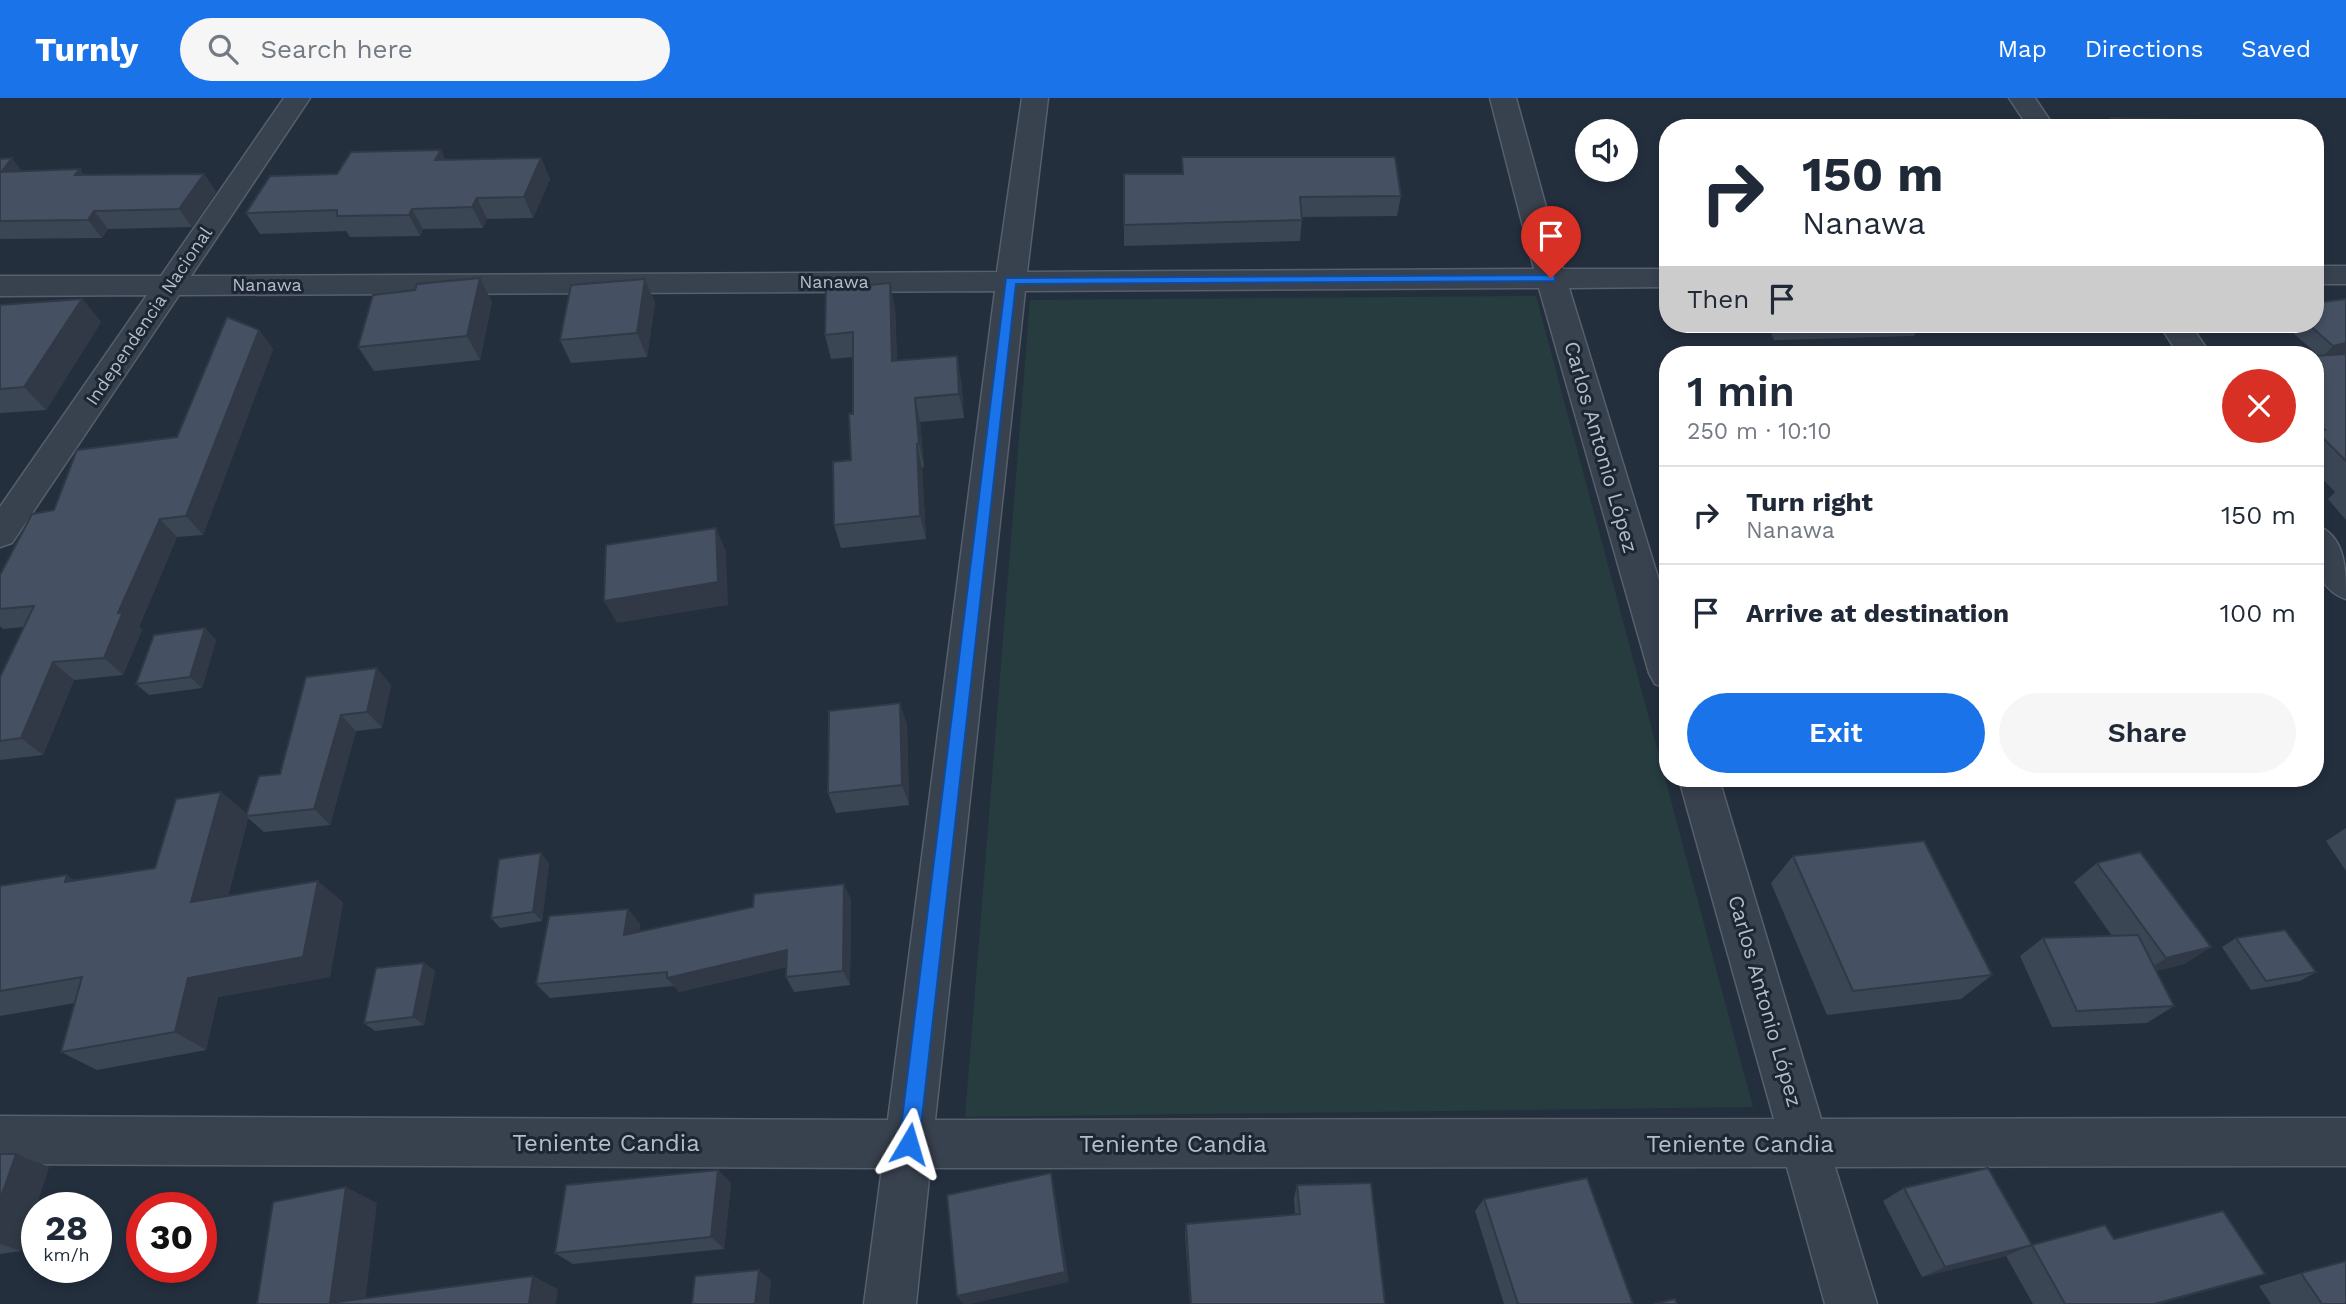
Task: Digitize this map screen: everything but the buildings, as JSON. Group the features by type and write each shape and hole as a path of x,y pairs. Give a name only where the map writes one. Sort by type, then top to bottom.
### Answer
{"street":[{"name":"Independencia Nacional","path":"0,534 297,98"},
{"path":"890,1304 1035,98"},
{"name":"Carlos Antonio López","path":"1503,98 1551,278 1659,643"},
{"path":"2022,98 2036,119"},
{"path":"2324,275 2346,275"},
{"name":"Nanawa","path":"0,286 1659,278"},
{"path":"2324,552 2346,585"},
{"name":"Carlos Antonio López","path":"1701,787 1852,1304"},
{"name":"Teniente Candia","path":"0,1140 909,1144 2346,1142"}],"green space":[{"path":"1536,296 1659,756 1659,787 1667,787 1753,1107 965,1117 1030,300"}],"route":[{"path":"909,1144 1011,281 1551,278"}]}
